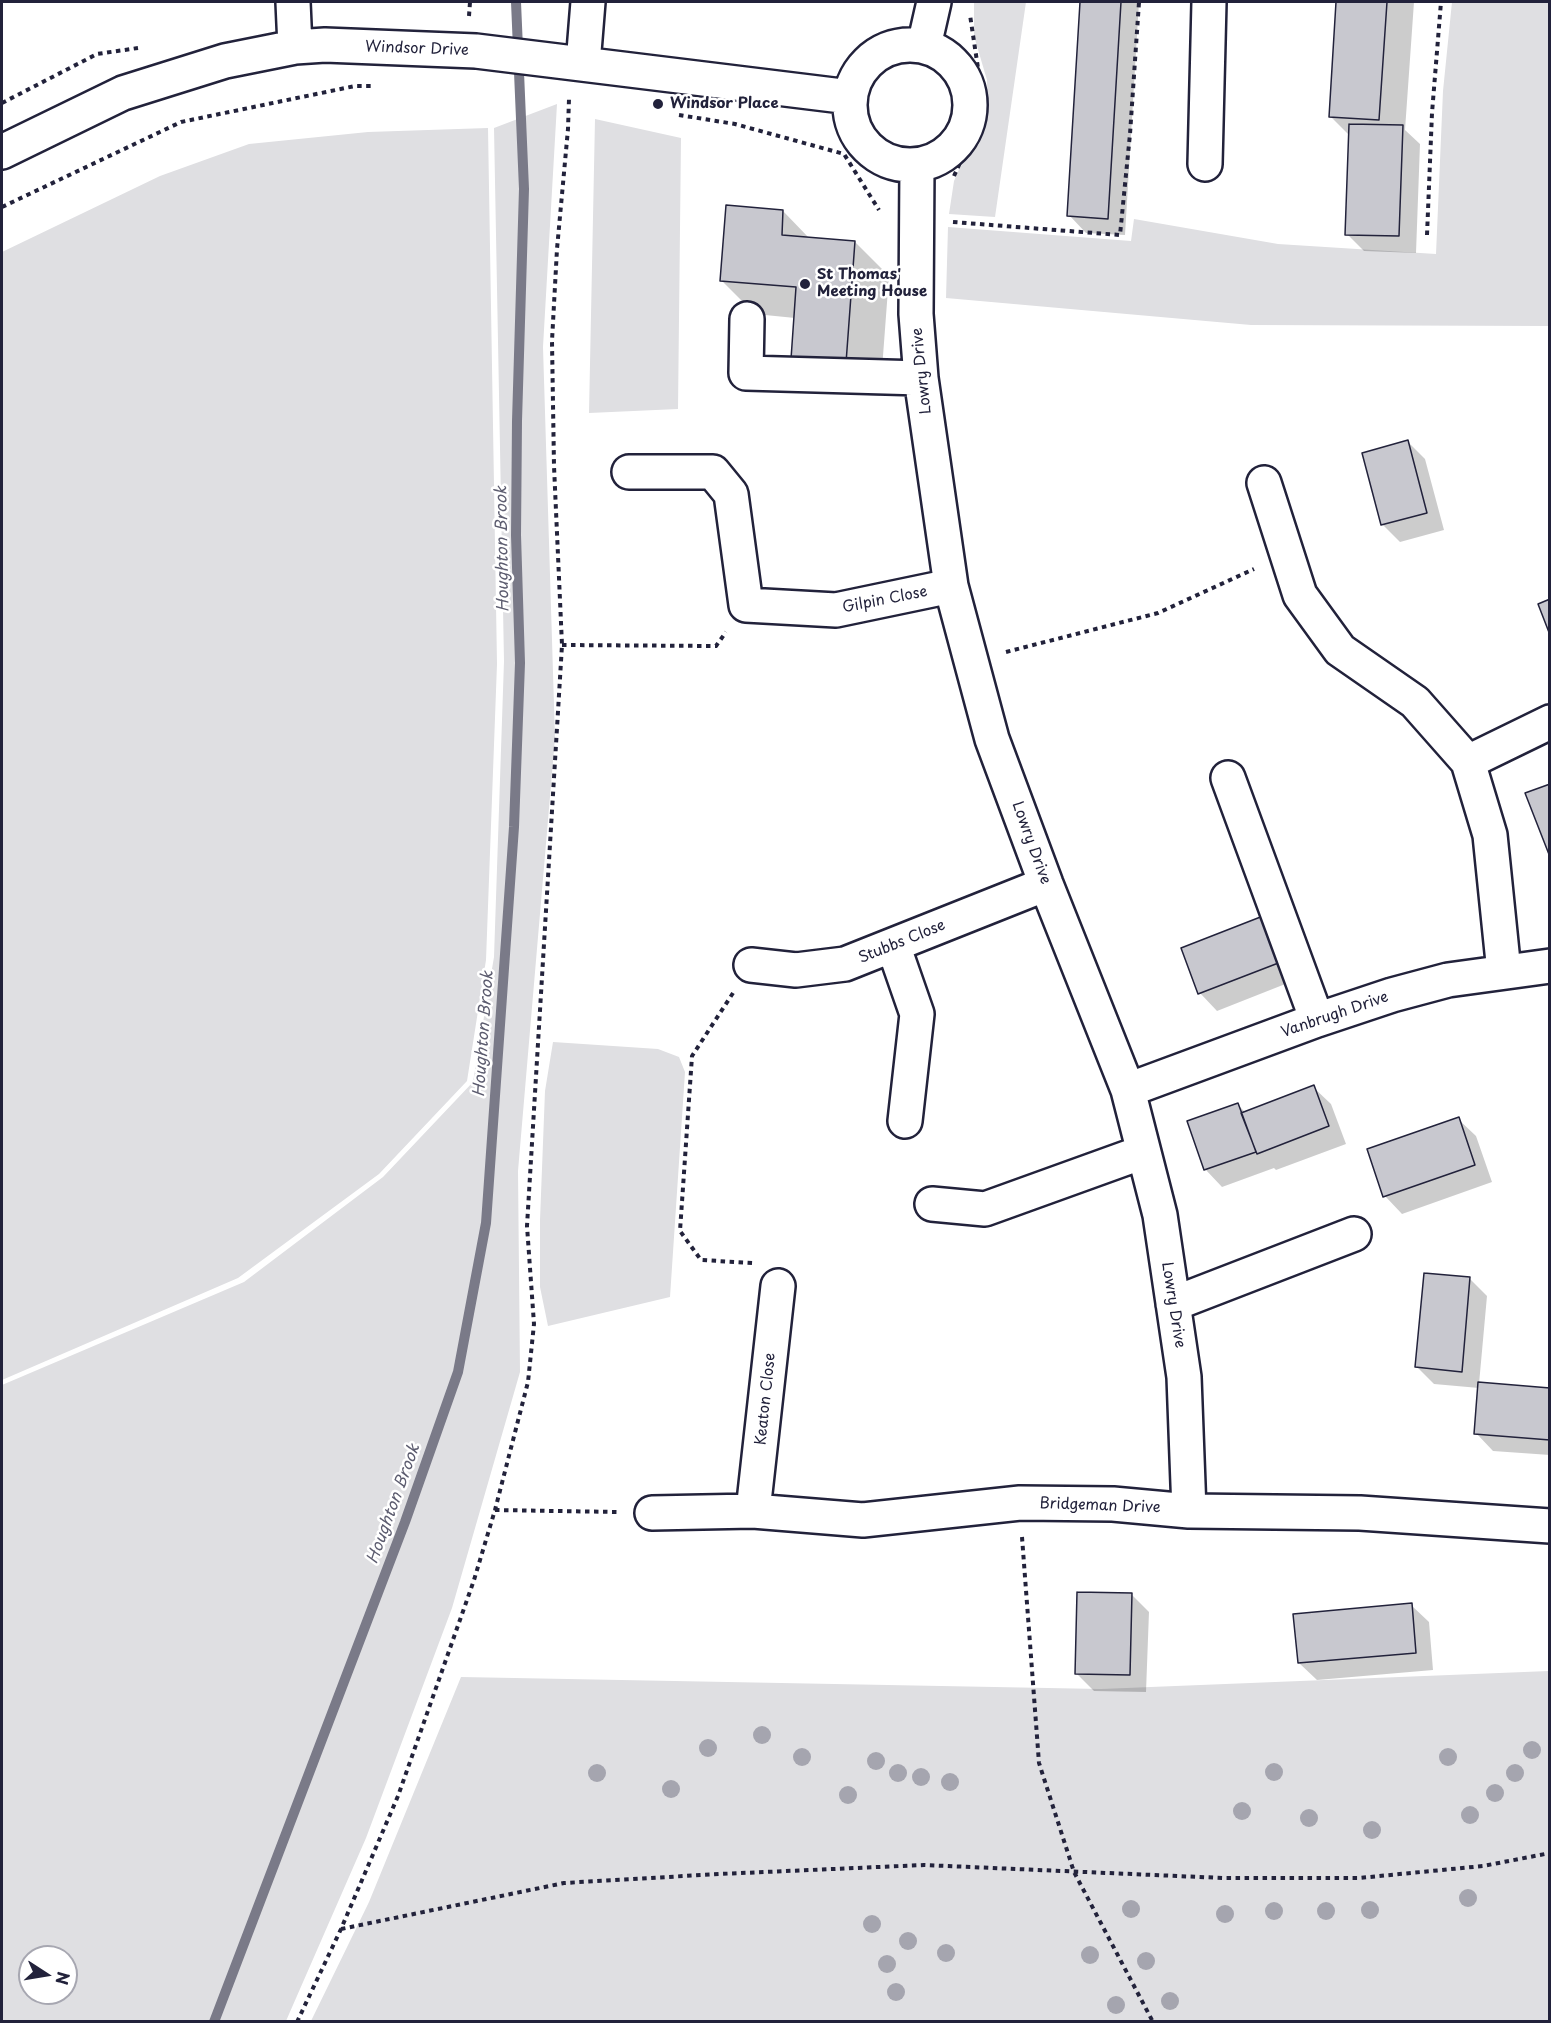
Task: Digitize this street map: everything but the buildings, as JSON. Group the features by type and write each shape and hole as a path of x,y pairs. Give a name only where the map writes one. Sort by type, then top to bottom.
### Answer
{"street":[{"path":"293,2 294,47"},
{"path":"570,63 588,2"},
{"path":"924,46 934,2"},
{"path":"1205,164 1209,2"},
{"name":"Windsor Drive","path":"2,152 123,93 225,61 294,47 325,45 476,51 850,97"},
{"path":"903,45 924,46 943,55 958,69 968,87 970,108 966,129 954,146 937,159 917,165 899,165 882,159 867,148 856,133 851,115 850,97 856,78 868,62 884,50 903,45"},
{"name":"Lowry Drive","path":"917,165 916,314 921,378 951,586 992,740 1046,884 1128,1090 1160,1215 1184,1377 1189,1511"},
{"path":"747,319 746,373 921,378"},
{"path":"629,472 713,472 731,494 746,605"},
{"path":"1264,483 1300,595 1340,650 1415,702 1468,762 1490,835 1504,972"},
{"name":"Gilpin Close","path":"746,605 836,610 951,586"},
{"path":"1468,762 1550,722"},
{"path":"1228,778 1317,1020"},
{"name":"Stubbs Close","path":"751,965 796,970 845,964 1046,884"},
{"path":"893,945 917,1014 905,1120"},
{"name":"Vanbrugh Drive","path":"1128,1090 1317,1020 1392,995 1437,983 1550,966"},
{"path":"932,1204 985,1209 1143,1152"},
{"path":"1173,1304 1354,1234"},
{"name":"Keaton Close","path":"753,1511 778,1286"},
{"name":"Bridgeman Drive","path":"652,1513 753,1511 863,1520 1020,1503 1113,1504 1189,1511 1360,1513 1550,1526"}],"path":[{"path":"950,222 1120,234 1130,134 1139,2"},
{"path":"1427,235 1432,113 1441,2"},
{"path":"952,180 964,153 981,127 984,108 969,7"},
{"path":"2,207 181,122 355,86 379,86"},
{"path":"297,2022 341,1929 398,1796 474,1580 495,1510 528,1382 534,1324 527,1226 562,645 554,466 552,341 556,249 569,98 580,100"},
{"path":"669,114 735,124 844,154 882,214"},
{"path":"998,654 1158,614 1287,554"},
{"path":"562,645 716,646 746,605"},
{"path":"751,965 692,1056 680,1231 701,1260 760,1263 778,1286"},
{"path":"1020,1503 1039,1763 1074,1872 1153,2022"},
{"path":"495,1510 652,1513"},
{"path":"341,1929 564,1883 924,1865 1223,1878 1359,1878 1483,1866 1550,1853"}],"shaded area":[{"path":"974,2 1026,2 995,217 949,214 954,181 963,160 979,144 988,116 987,80 974,36"},
{"path":"1452,2 1549,2 1549,326 1251,325 946,298 948,227 1131,241 1134,219 1278,244 1436,254 1443,91"},
{"path":"557,104 543,347 555,738 518,1171 520,1372 452,1608 366,1838 286,2021 2,2021 2,1385 244,1282 383,1177 473,1082 494,957 504,661 494,128"},
{"path":"595,119 681,138 678,409 589,413"},
{"path":"488,128 497,664 486,960 467,1081 379,1174 238,1278 2,1380 2,252 160,176 249,144 368,132"},
{"path":"553,1042 658,1049 679,1057 685,1072 670,1297 548,1326 540,1287 540,1220 545,1091"},
{"path":"1549,1671 1549,2021 311,2021 369,1902 461,1677 1101,1689"}],"waterway":[{"name":"Houghton Brook","path":"214,2022 405,1522 458,1372 486,1223 514,827 520,663 516,535 524,189 516,2"}],"place":[{"name":"Windsor Place","path":"658,104"},
{"name":"St Thomas' Meeting House","path":"805,284"}]}
